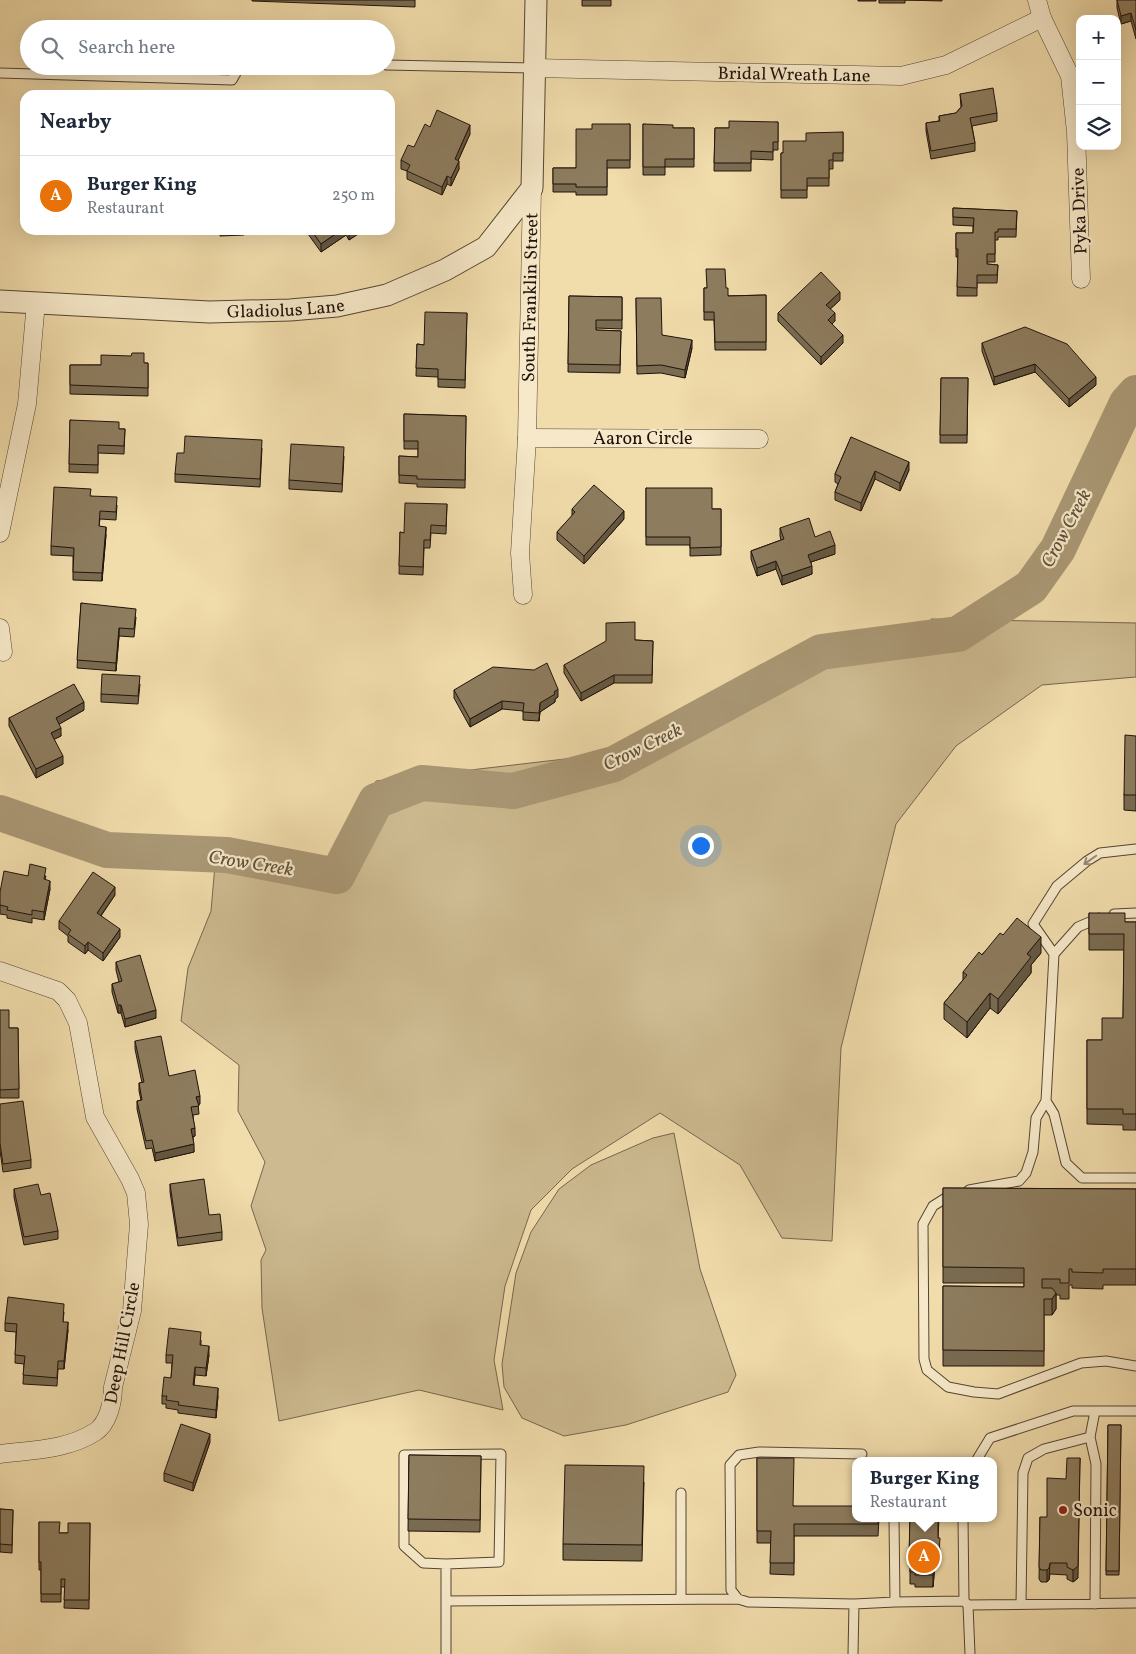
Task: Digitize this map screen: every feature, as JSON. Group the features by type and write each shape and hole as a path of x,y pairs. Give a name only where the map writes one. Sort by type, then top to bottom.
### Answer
{"street":[{"name":"South Franklin Street","path":"523,595 520,552 527,438 536,0"},
{"name":"Pyka Drive","path":"1036,0 1042,18 1070,76 1076,132 1082,279"},
{"name":"Bridal Wreath Lane","path":"534,68 901,76 946,65 1042,18"},
{"name":"Gladiolus Lane","path":"0,301 208,312 290,310 337,306 387,295 446,270 486,247 532,188"},
{"path":"0,533 27,404 36,302"},
{"name":"Aaron Circle","path":"527,438 758,439"},
{"path":"0,628 3,652"},
{"name":"Deep Hill Circle","path":"0,971 58,991 67,1000 78,1023 95,1117 136,1193 139,1224 132,1311 113,1387 113,1398 107,1416 96,1432 64,1446 0,1454"}],"lane":[{"path":"395,65 534,68"},
{"path":"0,73 20,74"},
{"path":"66,75 232,80 235,75"},
{"path":"1054,954 1032,924 1057,886 1087,861 1100,853 1136,849"},
{"path":"1136,912 1106,915 1078,927 1054,954 1046,1101 1036,1118 1032,1152 1026,1173 1019,1181 954,1193 932,1206 923,1224 924,1359 927,1370 948,1387 998,1394 1081,1363 1106,1361 1136,1366"},
{"path":"1046,1101 1054,1114 1066,1163 1082,1178 1136,1178"},
{"path":"978,1457 990,1438 1073,1411 1136,1411"},
{"path":"1095,1411 1090,1437 1096,1464 1095,1604"},
{"path":"1021,1604 1023,1474 1028,1458 1044,1449 1090,1437"},
{"path":"738,1599 732,1590 730,1465 734,1460 739,1455 759,1452 862,1454"},
{"path":"501,1454 499,1562 446,1564 423,1563 404,1546 404,1455 501,1454"},
{"path":"681,1493 681,1599"},
{"path":"894,1522 895,1602"},
{"path":"963,1522 970,1654"},
{"path":"446,1564 446,1654"},
{"path":"446,1602 738,1599 748,1602 854,1604 895,1602 1136,1603"},
{"path":"853,1654 854,1604"}],"shaded area":[{"path":"931,619 1136,623 1136,677 1042,685 956,746 896,824 841,1048 832,1241 782,1238 740,1165 660,1113 572,1169 531,1210 505,1286 494,1360 503,1410 419,1390 279,1421 262,1308 261,1260 266,1250 251,1206 265,1162 238,1111 239,1065 181,1021 188,968 211,911 215,865 337,869 376,781 625,752 790,662 931,642"},
{"path":"674,1133 700,1269 736,1375 728,1392 626,1425 564,1436 522,1418 504,1387 502,1364 516,1273 531,1232 559,1189 591,1165 653,1138"}],"building":[{"path":"1117,0 1136,0 1136,30 1131,13 1121,15"},
{"path":"993,88 997,113 970,118 975,143 931,151 926,123 940,121 939,116 956,113 962,106 960,94"},
{"path":"437,110 470,125 455,159 459,161 451,178 447,176 442,187 407,171 410,165 401,160 408,145 414,147 425,124 430,127"},
{"path":"729,121 778,122 778,142 773,142 773,152 751,151 751,163 714,163 715,128 729,128"},
{"path":"592,124 630,124 630,160 607,160 607,187 576,187 576,184 553,184 553,168 576,168 576,129 592,129"},
{"path":"643,124 673,125 673,128 694,128 694,159 665,159 665,167 643,167"},
{"path":"843,132 843,153 833,153 833,160 829,160 829,178 807,178 807,190 781,190 781,153 783,153 783,141 806,141 806,133"},
{"path":"953,208 1017,211 1016,229 998,229 998,232 995,232 995,254 987,254 987,264 998,265 997,275 977,275 977,288 957,287 958,249 956,249 956,233 973,233 974,218 953,217"},
{"path":"315,235 334,235 321,244"},
{"path":"706,269 725,269 728,296 766,295 766,342 715,342 714,312 704,312 704,288 707,288"},
{"path":"821,272 840,292 826,305 835,313 828,320 843,335 821,357 778,313"},
{"path":"569,296 622,297 622,320 596,320 596,330 621,331 620,365 568,364"},
{"path":"636,298 661,298 662,335 692,340 685,370 661,365 637,366"},
{"path":"425,312 467,313 465,380 438,379 438,369 416,368 417,344 424,345"},
{"path":"1025,327 1067,344 1096,377 1069,399 1035,364 994,377 982,343"},
{"path":"132,353 144,353 144,363 148,363 148,388 70,385 70,365 101,365 101,355 131,356"},
{"path":"941,378 968,378 967,435 940,435"},
{"path":"404,414 466,416 465,480 417,479 417,476 399,475 399,456 418,457 418,441 404,441"},
{"path":"70,420 119,422 119,429 125,429 124,446 98,445 98,465 69,464"},
{"path":"185,436 262,440 260,479 175,474 177,453 184,453"},
{"path":"851,437 909,462 900,483 875,471 861,503 835,492 841,477 835,474"},
{"path":"291,444 344,447 342,484 289,480"},
{"path":"594,485 624,511 584,556 557,532 575,512 572,509"},
{"path":"54,487 91,489 90,496 117,497 116,512 100,511 99,526 106,527 102,573 73,572 74,548 51,546"},
{"path":"646,488 712,488 712,509 721,509 721,547 690,548 690,537 646,537"},
{"path":"405,503 447,504 446,526 431,525 430,540 424,540 423,567 399,566 400,532 404,533"},
{"path":"809,518 815,537 830,531 835,545 808,555 812,566 782,576 776,561 757,568 751,551 784,539 780,528"},
{"path":"81,603 136,609 134,629 119,628 116,663 77,660"},
{"path":"635,622 635,640 653,641 652,675 614,675 581,693 564,665 606,641 606,623"},
{"path":"547,663 558,689 554,692 555,694 540,703 539,713 523,712 524,703 502,701 470,719 454,690 493,667 534,670"},
{"path":"102,674 140,676 138,696 101,694"},
{"path":"74,684 84,702 56,718 61,728 51,733 63,756 36,769 9,718"},
{"path":"1125,735 1136,736 1136,795 1124,795"},
{"path":"30,864 46,868 44,879 50,881 44,912 32,910 32,915 7,910 8,907 0,905 0,892 4,871 28,876"},
{"path":"93,872 115,887 97,913 120,929 103,953 88,942 85,946 68,934 71,930 59,921"},
{"path":"1089,913 1125,913 1125,922 1136,922 1136,1114 1123,1114 1123,1109 1087,1109 1087,1040 1102,1040 1102,1018 1123,1018 1124,934 1089,934"},
{"path":"1017,918 1041,937 1027,954 1031,957 998,999 990,993 967,1022 944,1003 967,975 963,972 979,952 982,955 1000,933 1003,935"},
{"path":"140,955 156,1010 125,1019 121,1005 118,1005 112,984 122,981 116,962"},
{"path":"0,1010 9,1010 9,1028 18,1028 19,1089 0,1090"},
{"path":"161,1036 169,1076 195,1070 200,1096 196,1097 199,1106 191,1107 195,1128 191,1129 194,1144 155,1153 152,1140 146,1141 137,1101 142,1100 139,1083 144,1082 135,1041"},
{"path":"23,1101 31,1160 3,1164 0,1143 0,1104"},
{"path":"204,1179 209,1215 220,1214 222,1232 178,1238 170,1184"},
{"path":"38,1184 41,1195 50,1193 58,1231 24,1237 14,1189"},
{"path":"943,1188 1136,1189 1136,1269 1103,1269 1103,1273 1072,1272 1072,1269 1069,1269 1069,1283 1060,1283 1060,1279 1042,1279 1042,1288 1052,1288 1056,1293 1052,1299 1044,1299 1044,1351 943,1350 943,1286 1024,1287 1024,1268 943,1267"},
{"path":"8,1297 64,1304 63,1322 68,1322 64,1361 58,1361 57,1378 23,1375 25,1356 15,1355 17,1324 5,1323"},
{"path":"169,1328 201,1332 200,1345 209,1346 206,1368 195,1367 193,1385 218,1388 216,1410 178,1405 179,1402 166,1400 167,1396 162,1396 164,1377 171,1378 173,1355 166,1355"},
{"path":"181,1424 210,1434 193,1483 164,1473"},
{"path":"1108,1425 1121,1425 1119,1571 1106,1571"},
{"path":"409,1455 481,1456 480,1520 408,1519"},
{"path":"757,1458 794,1458 793,1506 852,1506 852,1522 878,1522 878,1524 794,1524 794,1563 770,1563 771,1531 757,1531"},
{"name":"Sonic","path":"1067,1458 1080,1458 1078,1566 1073,1570 1067,1567 1067,1563 1050,1563 1047,1570 1041,1570 1039,1567 1040,1517 1047,1517 1047,1478 1066,1479"},
{"path":"565,1465 644,1466 642,1545 563,1544"},
{"path":"0,1509 13,1510 12,1545 0,1544"},
{"path":"39,1522 60,1522 59,1533 68,1533 68,1523 90,1523 89,1600 64,1600 65,1579 61,1579 61,1594 41,1594"},
{"path":"910,1522 938,1522 939,1552 935,1552 933,1575 915,1575 915,1572 910,1572 911,1555 909,1555"}],"waterway":[{"name":"Crow Creek","path":"0,813 107,850 227,855 337,876 376,801 422,783 513,791 614,764 821,652 958,634 1031,587 1058,549 1127,403 1136,393"}],"place":[{"name":"Sonic","path":"1063,1510"},
{"name":"Burger King","path":"924,1557"}]}
